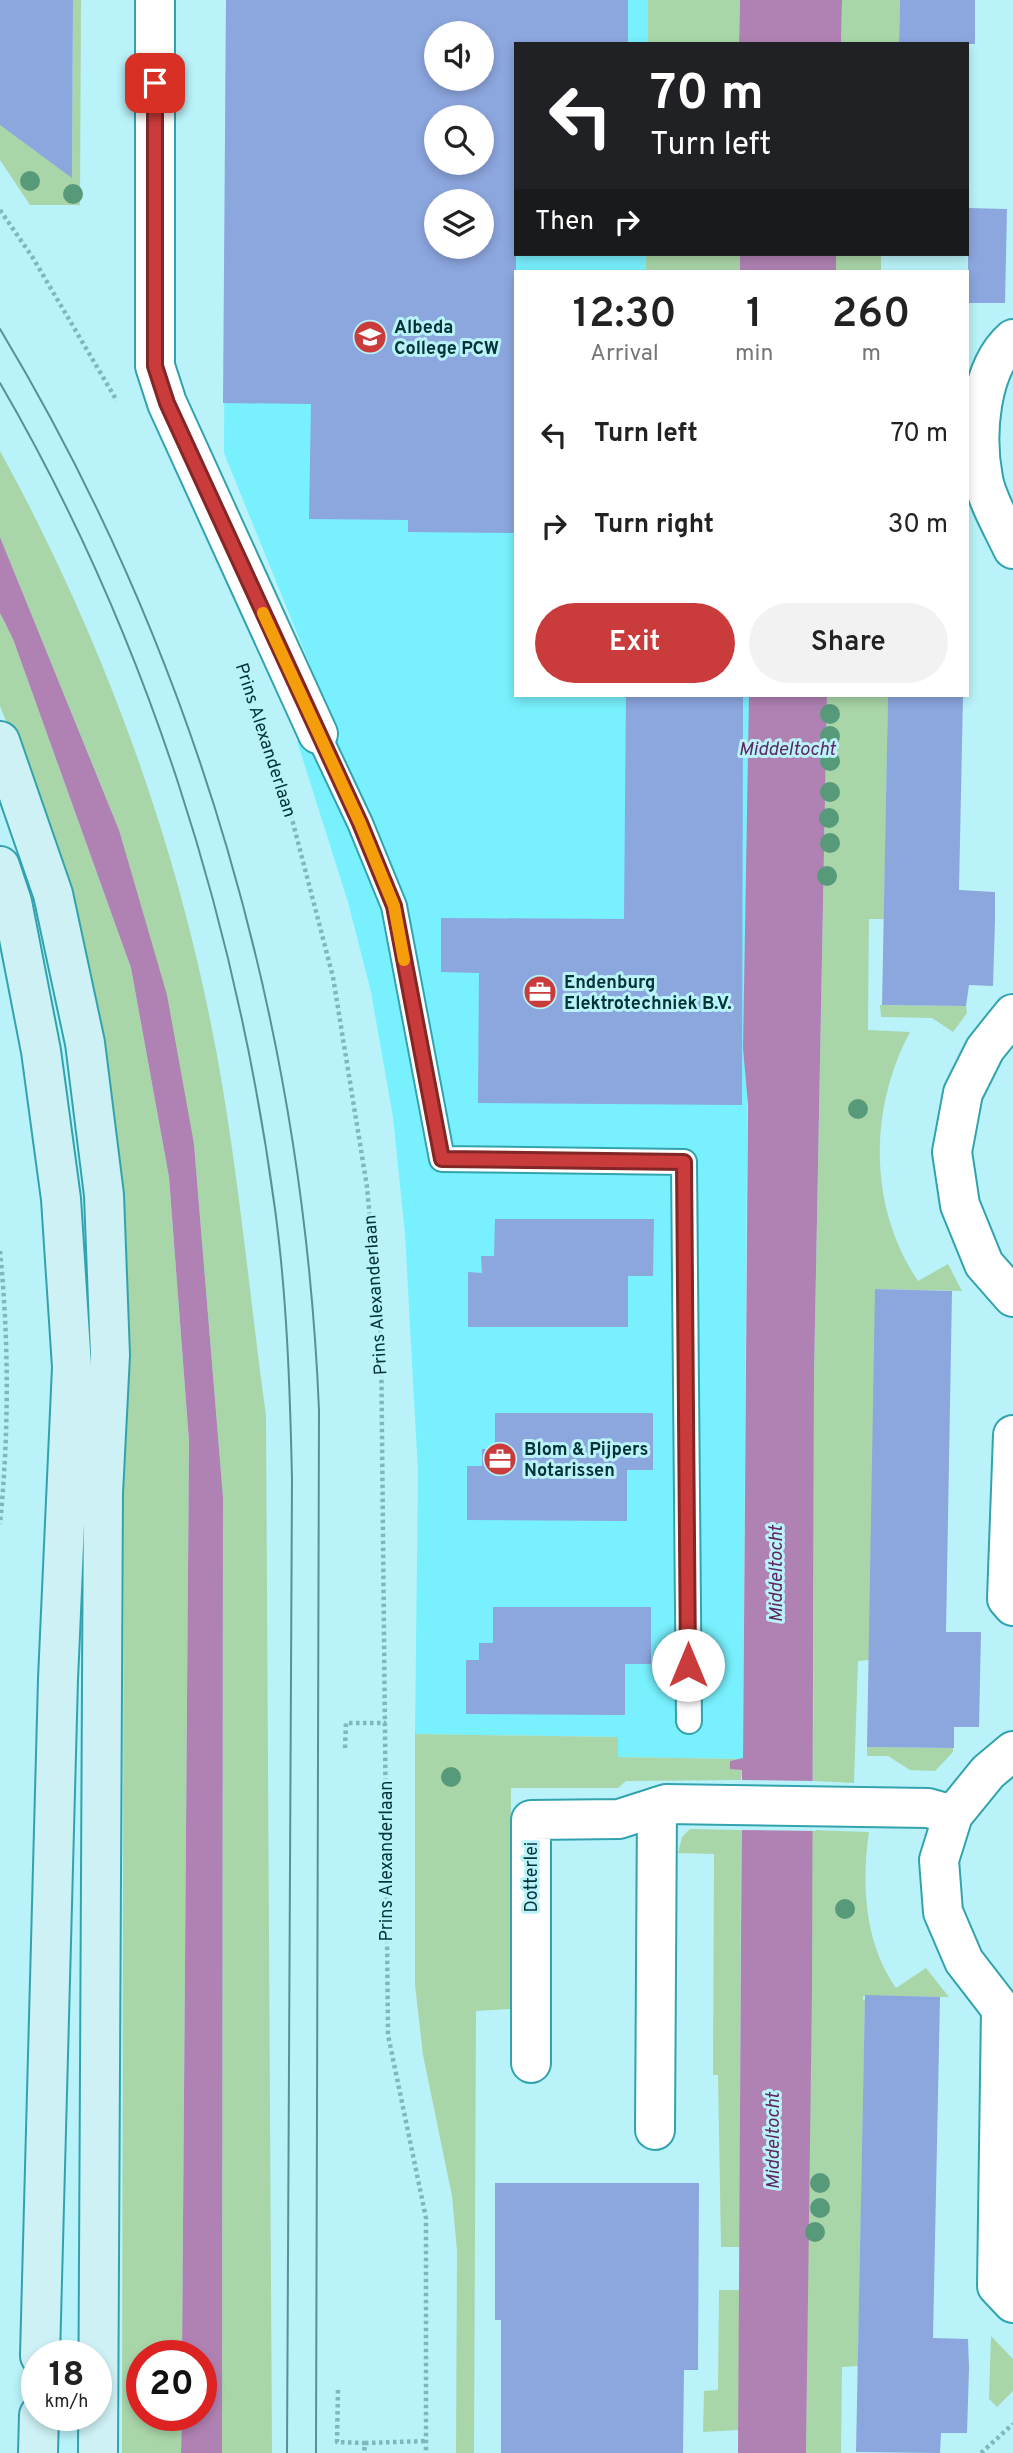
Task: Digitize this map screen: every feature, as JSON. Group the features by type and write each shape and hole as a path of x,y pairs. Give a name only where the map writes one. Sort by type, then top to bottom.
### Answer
{"main road":[{"path":"0,741 53,894 85,1043 104,1195 110,1355 103,1493 98,2453"},
{"path":"0,866 12,902 41,1051 61,1199 72,1367 58,1679 40,2340"},
{"path":"38,2453 39,2431"}],"street":[{"path":"155,0 155,366 167,403 318,734"},
{"path":"1013,339 1004,347 985,387 979,437 983,481 1013,549"},
{"path":"1013,1014 985,1049 963,1093 952,1152 960,1205 984,1264 1013,1297"},
{"path":"1013,1435 1007,1599 1013,1606"},
{"path":"1013,1751 988,1772 953,1815 939,1860 943,1912 964,1961 1007,2002 997,2286 1013,2303"},
{"name":"Dotterlei","path":"531,2063 531,1820 619,1819 666,1804 928,1808 953,1815"},
{"path":"655,2130 657,1807"}],"lane":[{"path":"318,734 360,823 394,906 442,1159 684,1162 689,1721"}],"path":[{"path":"0,210 33,258 119,403"},
{"name":"Prins Alexanderlaan","path":"254,704 293,823 333,976 367,1187 382,1335 388,2035 426,2218 426,2453"},
{"path":"0,1251 5,1307 6,1462 0,1524"},
{"path":"345,1748 346,1723 386,1723"},
{"path":"338,2390 337,2442 426,2441"},
{"path":"982,2453 1013,2424"},
{"path":"364,2453 365,2443"}],"shaded area":[{"path":"226,0 648,0 648,42 514,42 514,256 646,256 646,270 514,270 514,697 750,697 743,1759 618,1757 618,1737 415,1734 418,1471 405,1234 393,1117 371,992 348,902 297,741 340,739 224,453"}],"green space":[{"path":"73,0 81,0 80,205 30,205 0,160 0,125 72,177"},
{"path":"648,0 740,0 739,42 648,42"},
{"path":"842,0 900,0 899,42 841,42"},
{"path":"646,256 740,256 740,270 646,270"},
{"path":"836,256 881,256 881,270 836,270"},
{"path":"0,451 68,587 99,658 153,803 195,950 220,1073 235,1170 266,1416 272,2453 222,2453 223,1497 194,1144 119,830 0,537"},
{"path":"0,613 13,639 131,968 169,1177 189,1441 182,2340 126,2340 126,2431 182,2431 181,2453 122,2453 124,1314 10,731 0,706"},
{"path":"827,697 888,697 884,919 869,919 868,1030 910,1032 887,1093 881,1125 883,1190 890,1222 918,1281 948,1264 962,1291 876,1289 870,1660 858,1661 854,1783 813,1781 814,1376"},
{"path":"880,1005 966,1006 967,1013 953,1032 932,1018 881,1017"},
{"path":"415,1734 618,1737 618,1757 743,1759 730,1761 742,1770 741,1780 626,1781 618,1788 511,1788 510,2009 476,2011 474,2453 456,2453 457,2251 452,2196 423,2055 415,1985"},
{"path":"867,1747 953,1748 953,1752 935,1771 910,1770 888,1756 867,1756"},
{"path":"690,1829 741,1830 740,2247 721,2247 718,2075 713,2075 714,1854 678,1853 682,1837"},
{"path":"812,1830 869,1832 865,1873 868,1913 878,1953 886,1971 896,1988 926,1968 949,1997 863,1996 858,2366 842,2367 841,2453 806,2453"},
{"path":"719,2290 739,2290 739,2430 703,2432 704,2391 718,2390"},
{"path":"991,2336 1013,2359 1013,2391 997,2407 989,2399"}],"water":[{"path":"740,0 842,0 841,42 739,42"},
{"path":"740,256 836,256 836,270 740,270"},
{"path":"0,537 119,830 167,995 194,1144 223,1497 222,2453 181,2453 182,2431 217,2431 217,2340 182,2340 189,1441 169,1177 131,968 13,639 0,613"},
{"name":"Middeltocht","path":"749,697 827,697 814,1376 812,1990 806,2453 738,2453 742,1770 730,1769 730,1761 743,1758 748,1105 743,1048"}],"pier":[{"path":"738,1780 816,1781 816,1831 738,1830"}],"building":[{"path":"0,0 73,0 72,178 0,125"},
{"name":"Albeda College PCW","path":"226,0 628,0 628,42 514,42 514,533 408,532 408,520 309,519 311,404 223,403"},
{"path":"900,0 975,0 975,44 899,42"},
{"path":"969,208 1007,209 1005,303 969,303"},
{"path":"626,697 743,697 742,1105 478,1103 479,973 441,972 441,918 624,919"},
{"path":"888,697 963,697 959,890 995,892 993,986 969,985 966,1006 882,1005"},
{"path":"495,1219 654,1219 653,1276 628,1276 628,1327 468,1327 468,1272 482,1273 481,1256 494,1256"},
{"path":"875,1289 952,1291 946,1632 981,1632 979,1727 954,1727 954,1748 867,1747"},
{"path":"495,1413 653,1413 653,1470 627,1470 627,1521 467,1520 467,1466 482,1466 482,1449 495,1449"},
{"path":"493,1607 651,1607 651,1664 625,1664 625,1715 466,1714 466,1660 479,1660 479,1643 493,1643"},
{"path":"865,1995 940,1997 933,2338 968,2339 969,2368 967,2433 941,2433 940,2453 856,2452"},
{"path":"495,2183 699,2183 698,2370 684,2370 683,2453 501,2453 501,2320 495,2320"}],"tram line":[{"path":"0,329 70,454 131,583 183,714 227,849 263,987 290,1126 309,1267 319,1410 316,2453"},
{"path":"0,383 52,479 100,578 141,679 178,782 210,887 236,994 258,1101 275,1209 285,1310 292,1479 287,2453"}],"slow traffic":[{"path":"263,613 360,823 394,906 404,960"}],"place":[{"name":"Albeda College PCW","path":"370,337"},
{"name":"Endenburg Elektrotechniek B.V.","path":"540,992"},
{"name":"Blom & Pijpers Notarissen","path":"500,1459"}],"route":[{"path":"155,83 155,366 167,403 360,823 394,906 442,1159 684,1162 688,1665"}]}
